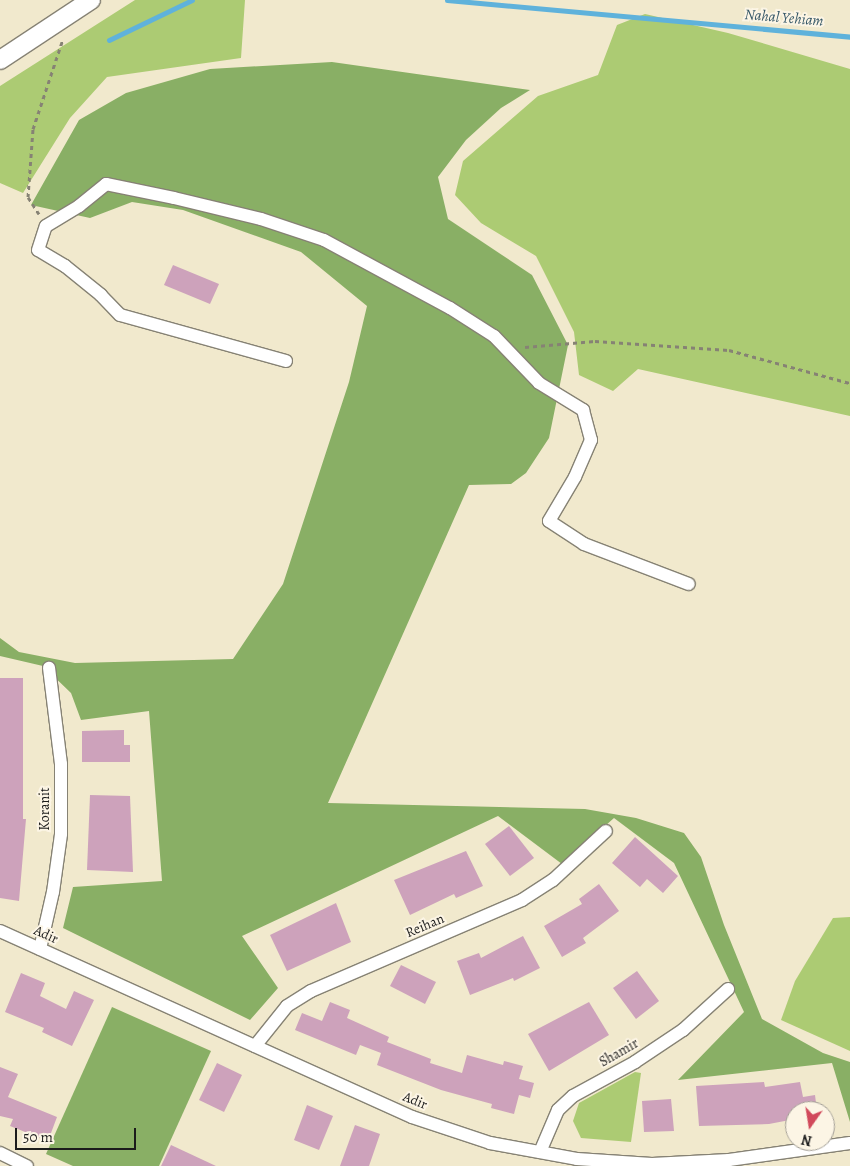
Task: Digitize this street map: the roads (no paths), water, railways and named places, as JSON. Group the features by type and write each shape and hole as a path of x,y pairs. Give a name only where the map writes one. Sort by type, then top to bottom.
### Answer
{"main road":[{"path":"0,60 91,0"}],"street":[{"path":"286,361 120,316 72,272 38,250 46,226 80,206 106,184 261,219 324,240 450,308 494,336 539,383 583,410 591,440 575,476 549,521 584,544 689,584"},
{"name":"Koranit","path":"40,949 53,892 61,834 61,764 50,668"},
{"name":"Reihan","path":"255,1046 287,1006 311,991 522,900 553,880 606,831"},
{"name":"Adir","path":"0,931 412,1117 490,1142 577,1159 652,1164 729,1160 850,1143"},
{"name":"Shamir","path":"540,1152 558,1110 573,1096 635,1062 683,1030 728,989"},
{"path":"0,1153 27,1166"}],"waterway":[{"name":"Nahal Yehiam","path":"109,40 192,0"},
{"name":"Nahal Yehiam","path":"447,0 850,37"}]}
